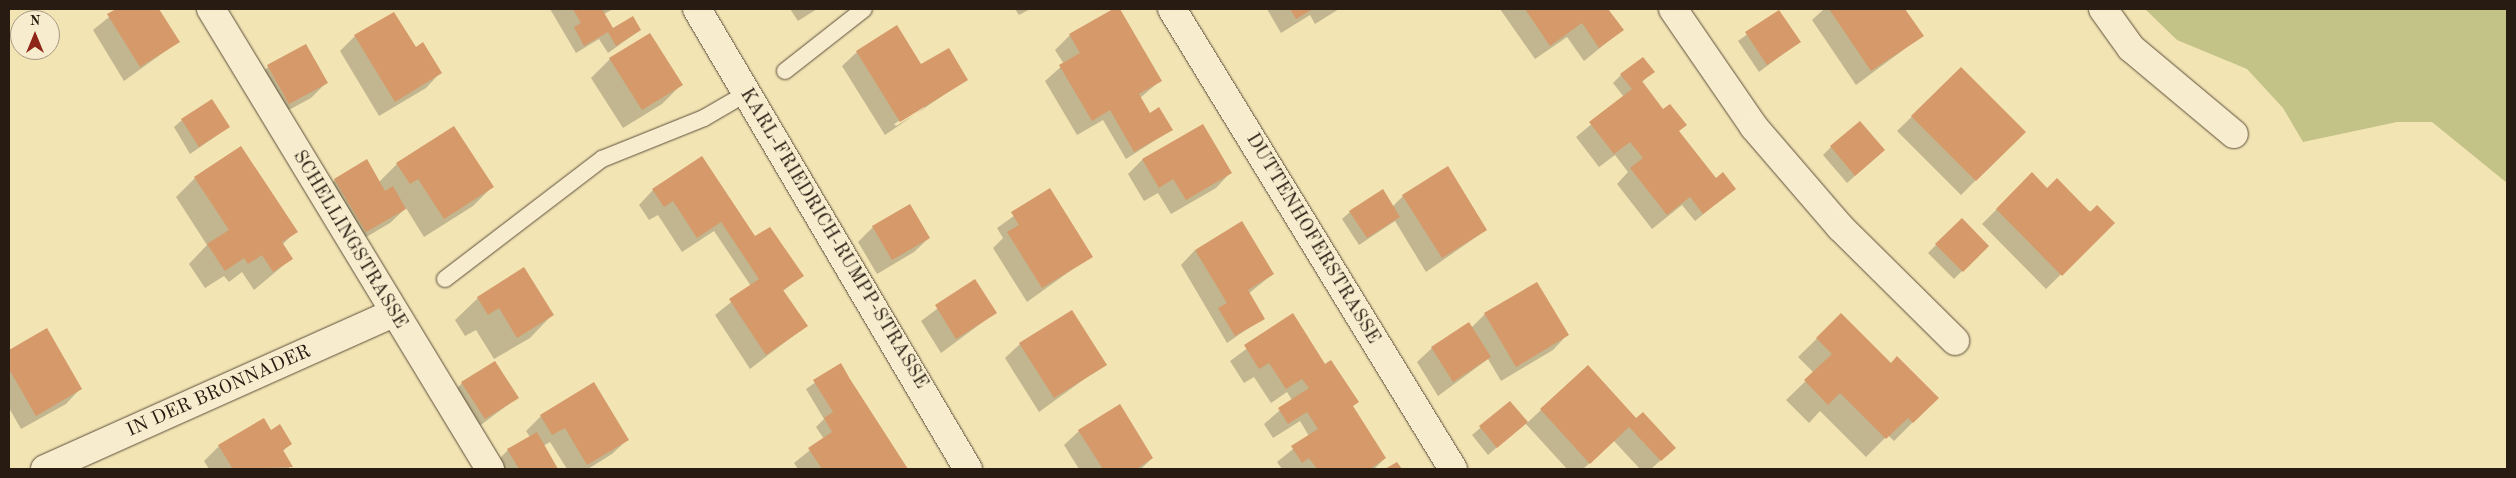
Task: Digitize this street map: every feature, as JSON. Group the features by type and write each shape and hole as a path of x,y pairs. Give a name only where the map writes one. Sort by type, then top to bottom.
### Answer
{"street":[{"name":"SCHELLINGSTRASSE","path":"211,9 392,314 490,469"},
{"name":"KARL-FRIEDRICH-RUMPP-STRASSE","path":"697,9 968,469"},
{"name":"DUTTENHOFERSTRASSE","path":"1172,9 1453,469"},
{"path":"1673,9 1754,127 1840,226 1955,341"},
{"path":"2104,9 2131,48 2234,134"},
{"name":"IN DER BRONNADER","path":"45,469 392,314"}],"lane":[{"path":"786,71 864,9"},
{"path":"445,279 602,159 704,118 746,93"}],"shaded area":[{"path":"2145,9 2507,9 2507,183 2432,122 2397,122 2303,142 2283,108 2247,69 2177,40"}],"building":[{"path":"116,9 159,9 180,42 140,67 107,14"},
{"path":"573,9 602,9 613,28 633,16 641,30 616,46 608,32 584,46 574,27 581,23"},
{"path":"1113,9 1120,9 1162,81 1139,94 1150,113 1159,107 1173,130 1134,152 1110,110 1092,121 1059,65 1080,53 1069,34"},
{"path":"1290,9 1313,9 1296,19"},
{"path":"1525,9 1608,9 1624,30 1599,48 1582,23 1550,46"},
{"path":"1829,9 1905,9 1924,36 1871,71"},
{"path":"1779,10 1801,42 1767,65 1745,32"},
{"path":"394,12 416,47 423,42 442,73 395,102 354,35"},
{"path":"897,25 921,64 949,48 968,80 900,122 856,51"},
{"path":"650,33 683,85 642,110 609,58"},
{"path":"306,44 328,83 289,104 267,65"},
{"path":"1643,57 1655,72 1642,81 1663,109 1670,104 1687,125 1679,131 1716,178 1723,172 1736,189 1703,214 1690,197 1667,215 1630,168 1643,158 1630,142 1614,154 1589,122 1632,89 1620,74"},
{"path":"1961,67 2026,132 1976,181 1911,116"},
{"path":"212,99 230,127 199,147 181,119"},
{"path":"1860,121 1885,150 1855,176 1830,146"},
{"path":"1203,124 1232,173 1186,200 1173,179 1159,188 1142,159"},
{"path":"454,126 494,187 444,219 418,179 410,184 396,163"},
{"path":"241,146 298,232 282,242 293,259 273,272 262,255 248,264 244,258 225,271 207,244 229,230 194,177"},
{"path":"702,156 755,236 770,227 804,276 783,290 808,326 766,355 729,299 759,279 721,222 697,238 673,201 664,207 652,189"},
{"path":"367,159 385,191 393,186 406,209 366,232 334,179"},
{"path":"1448,166 1487,230 1442,258 1402,195"},
{"path":"2032,172 2047,188 2057,178 2090,212 2097,205 2115,223 2062,276 1996,209"},
{"path":"1050,188 1093,257 1042,288 1007,232 1019,225 1011,212"},
{"path":"1383,189 1400,217 1367,238 1349,211"},
{"path":"910,204 930,238 892,260 872,226"},
{"path":"1962,218 1989,246 1963,272 1935,244"},
{"path":"1242,221 1274,274 1248,290 1265,319 1235,336 1218,308 1227,303 1195,250"},
{"path":"524,267 554,315 517,338 499,308 488,315 477,297"},
{"path":"975,279 997,313 956,339 935,305"},
{"path":"1537,282 1569,335 1516,367 1484,313"},
{"path":"1072,310 1107,365 1054,398 1019,343"},
{"path":"1293,313 1325,364 1331,360 1359,402 1353,406 1386,458 1370,469 1317,469 1309,458 1302,463 1291,446 1318,429 1307,412 1288,424 1278,408 1309,388 1302,379 1286,389 1269,363 1259,369 1244,345"},
{"path":"1841,313 1891,363 1897,356 1939,398 1913,423 1908,418 1886,439 1840,393 1828,405 1804,380 1832,354 1816,338"},
{"path":"1469,322 1491,357 1453,382 1431,347"},
{"path":"47,328 82,389 36,416 9,369 9,350"},
{"path":"495,361 519,398 485,419 461,382"},
{"path":"841,363 908,469 822,469 808,448 832,432 824,418 833,412 813,380"},
{"path":"1588,365 1636,418 1643,412 1676,448 1661,461 1629,427 1590,464 1540,409"},
{"path":"594,382 629,440 587,465 565,428 552,435 540,415"},
{"path":"1510,401 1528,422 1497,448 1479,426"},
{"path":"1120,404 1153,458 1136,469 1103,469 1078,430"},
{"path":"264,418 271,430 280,424 292,444 283,450 293,467 233,469 218,445"},
{"path":"537,432 558,469 519,469 507,449"},
{"path":"1397,462 1402,469 1385,469"}]}
